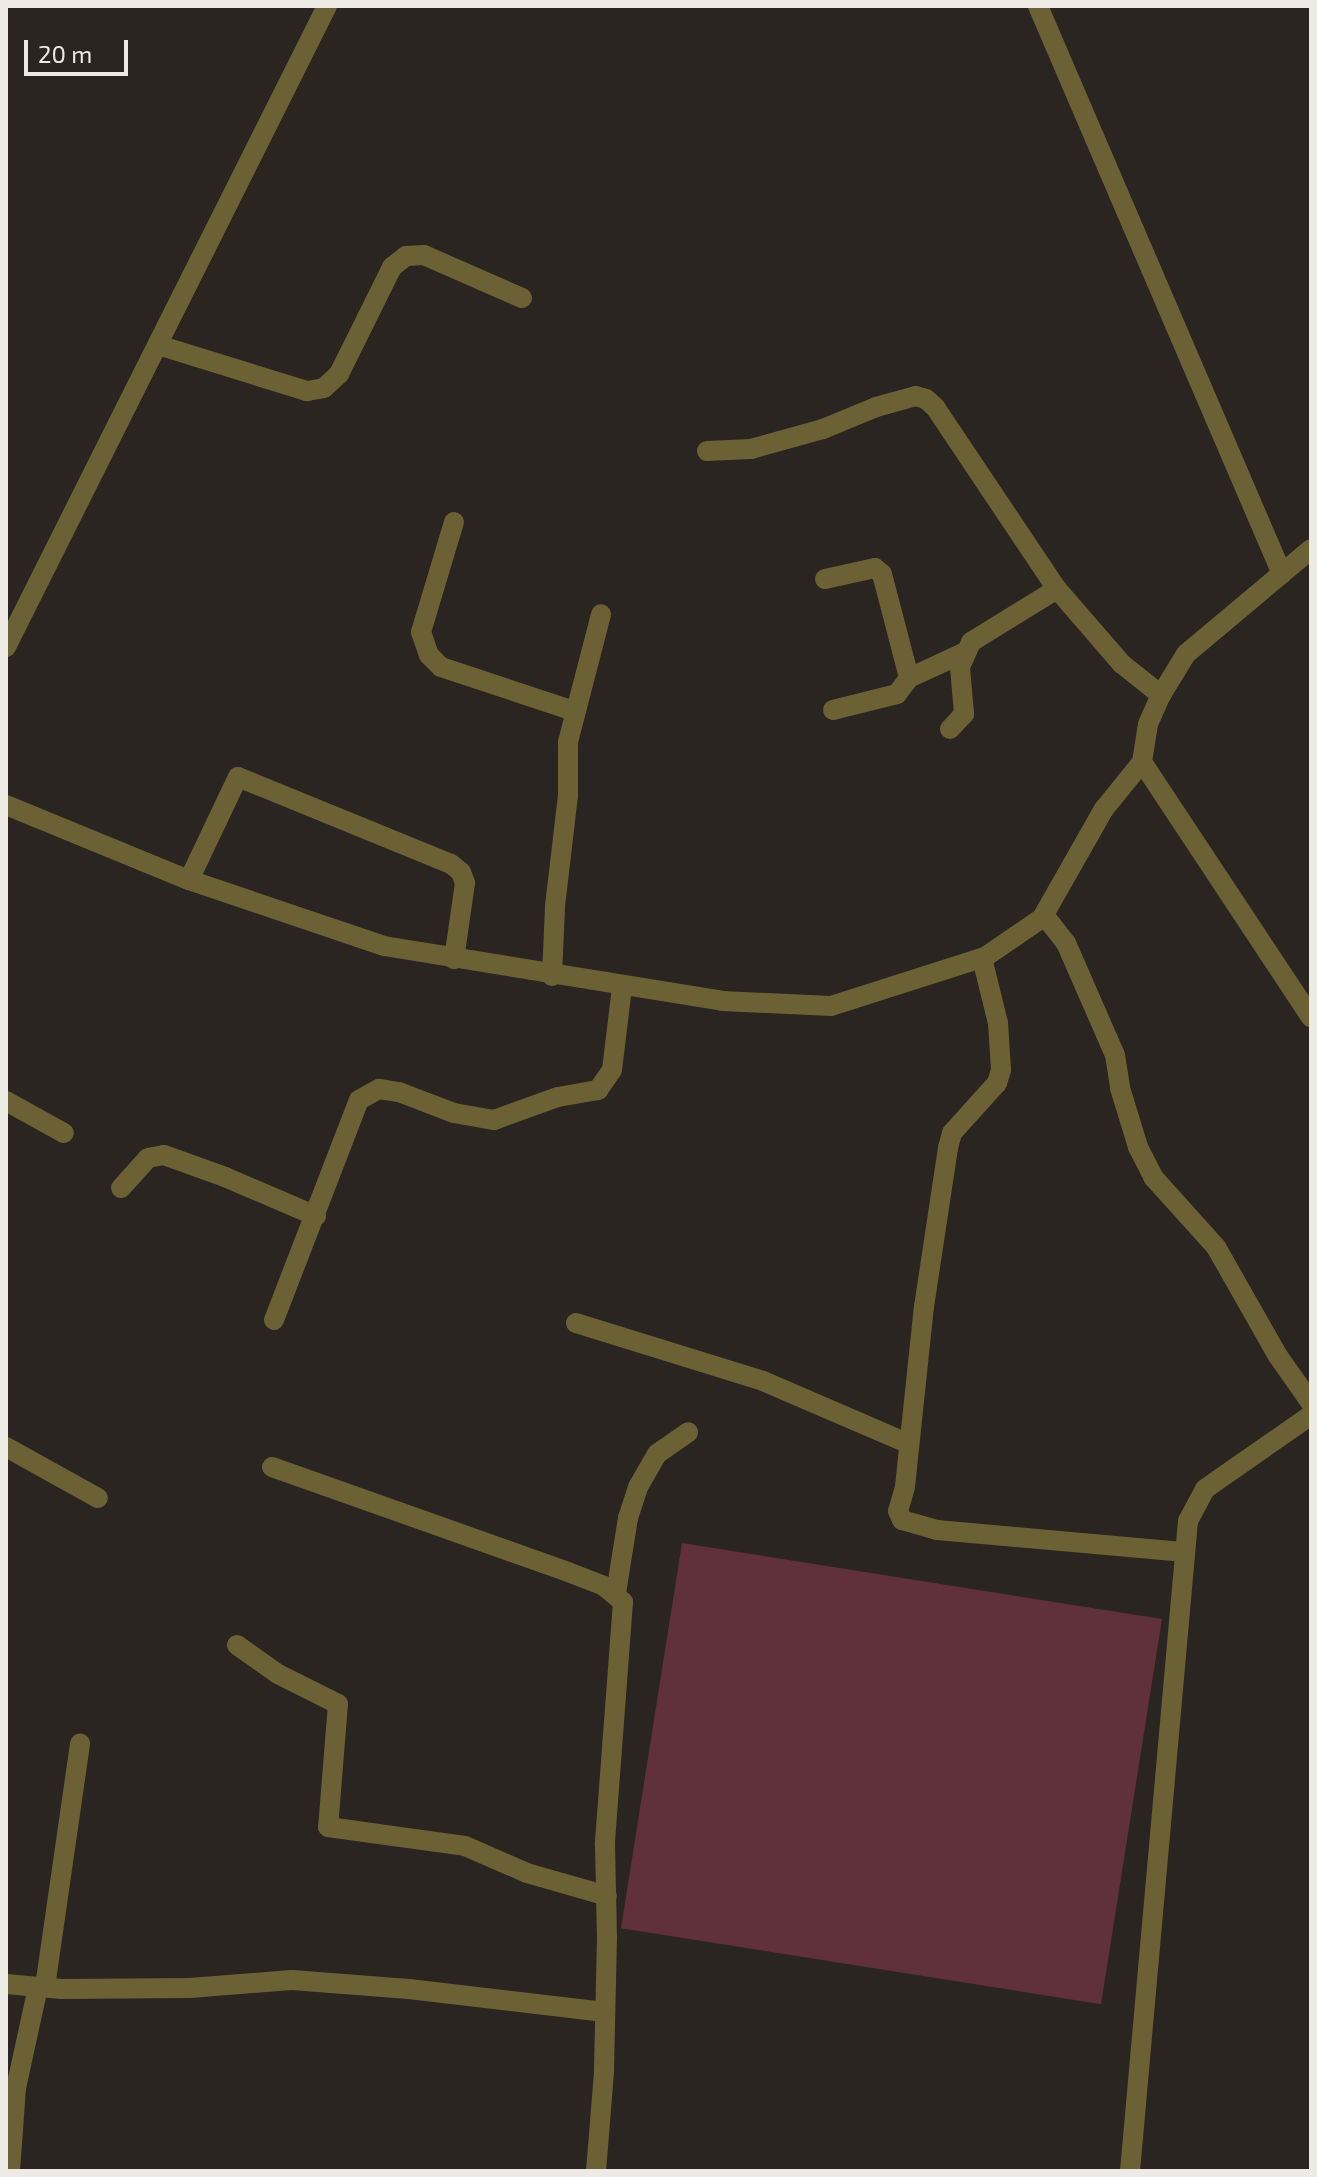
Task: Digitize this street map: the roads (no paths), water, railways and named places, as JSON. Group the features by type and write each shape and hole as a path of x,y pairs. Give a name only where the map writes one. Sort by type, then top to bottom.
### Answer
{"street":[{"path":"6,647 327,6"},
{"path":"1038,6 1282,574"},
{"path":"158,345 307,391 324,388 339,374 392,267 406,256 424,255 522,298"},
{"path":"707,451 751,449 823,429 876,407 916,396 926,399 935,407 1057,589 1122,664 1161,695"},
{"path":"454,522 421,632 429,655 441,667 574,711"},
{"path":"6,805 189,880 384,946 552,976 722,1001 831,1006 982,958 1044,915 1104,809 1142,762 1148,724 1161,695 1186,654 1311,549"},
{"path":"825,579 875,568 882,574 909,678"},
{"path":"950,729 964,714 966,704 960,667 963,653 971,642 1057,589"},
{"path":"552,976 555,906 574,711 601,614"},
{"path":"833,710 897,694 909,678 963,653"},
{"path":"1142,762 1311,1017"},
{"path":"189,880 238,777 451,864 461,872 465,883 454,959"},
{"path":"1044,915 1066,943 1115,1055 1133,1133 1153,1177 1216,1247 1278,1356 1311,1403"},
{"path":"982,958 998,1023 1001,1070 997,1083 952,1133 948,1148 905,1487 898,1511 902,1520 911,1524 1050,1543 1185,1552"},
{"path":"274,1320 354,1110 366,1094 379,1089 399,1092 454,1113 494,1120 558,1097 598,1090 612,1070 622,987"},
{"path":"6,1101 64,1133"},
{"path":"121,1188 148,1158 164,1155 316,1216"},
{"path":"576,1323 763,1381 909,1444"},
{"path":"1130,2171 1188,1521 1205,1489 1311,1415"},
{"path":"616,1593 628,1518 638,1487 657,1454 688,1432"},
{"path":"6,1447 98,1498"},
{"path":"272,1467 568,1572 616,1593 623,1602 605,1844 605,2012 596,2171"},
{"path":"237,1645 278,1674 338,1704 328,1827 465,1846 527,1873 607,1896"},
{"path":"10,2171 16,2088 41,1987 80,1743"},
{"path":"6,1984 190,1988 292,1980 409,1989 605,2012"}]}
